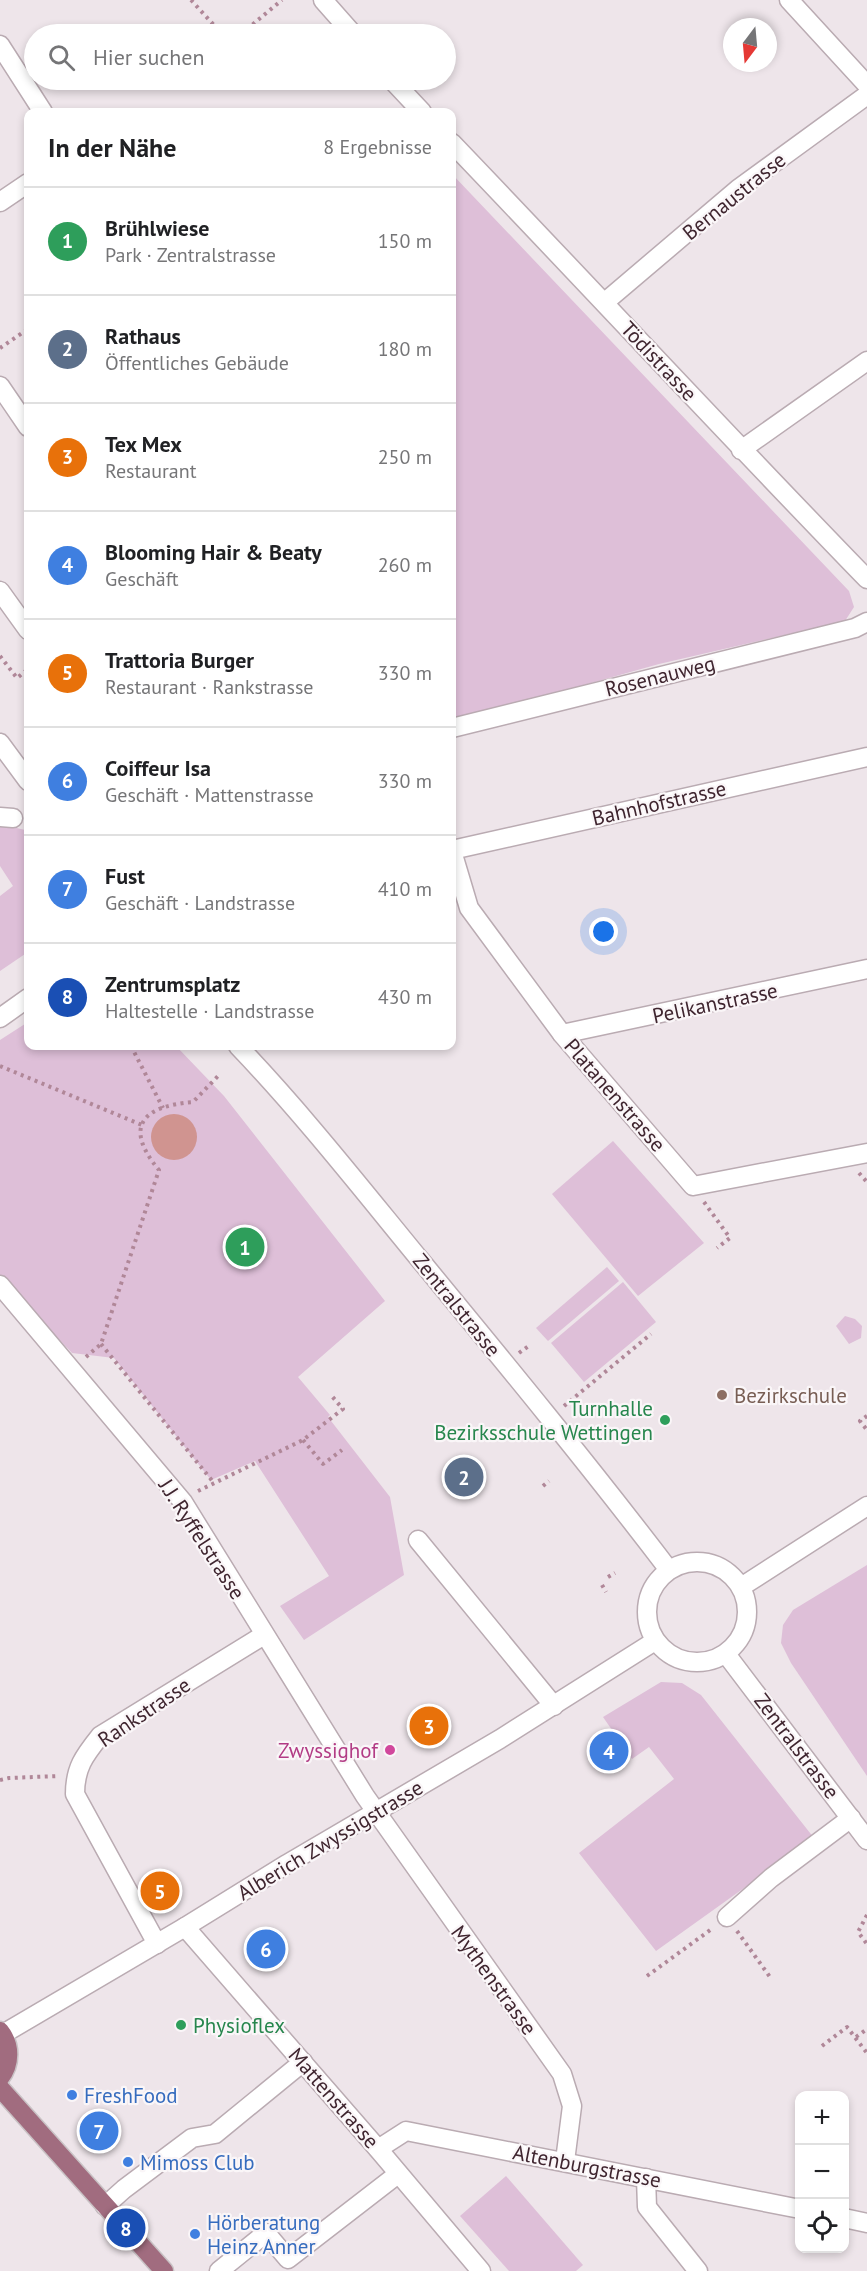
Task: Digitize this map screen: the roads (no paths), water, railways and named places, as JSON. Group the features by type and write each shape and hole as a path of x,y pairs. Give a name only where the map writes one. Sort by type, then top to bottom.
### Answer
{"main road":[{"path":"0,2078 8,2064 9,2054 1,2032"},
{"path":"0,2088 164,2271"}],"street":[{"path":"323,0 344,24"},
{"path":"789,0 867,85"},
{"path":"0,45 24,82"},
{"path":"29,90 40,108"},
{"path":"400,90 412,108"},
{"name":"Bernaustrasse","path":"605,302 738,189 867,95"},
{"name":"Tödistrasse","path":"456,147 605,302 741,450 867,579"},
{"path":"0,202 24,186"},
{"path":"741,450 867,361"},
{"path":"0,386 24,422"},
{"path":"0,591 24,624"},
{"name":"Rosenauweg","path":"456,727 855,628 867,622"},
{"path":"0,743 24,776"},
{"name":"Bahnhofstrasse","path":"456,849 867,757"},
{"name":"Platanenstrasse","path":"456,864 469,908 562,1035 693,1186 867,1153"},
{"name":"Pelikanstrasse","path":"562,1035 867,969"},
{"path":"0,1017 24,1001"},
{"name":"Zentralstrasse","path":"242,1050 294,1107 613,1496 669,1570"},
{"name":"J.J. Ryffelstrasse","path":"0,1286 183,1502 375,1812"},
{"path":"741,1587 867,1506"},
{"path":"418,1540 554,1706"},
{"path":"701,1562 717,1565 730,1574 741,1587 747,1602 747,1618 743,1633 726,1654 698,1663 682,1660 667,1653 656,1641 650,1630 646,1613 649,1596 657,1581 669,1570 684,1563 701,1562"},
{"name":"Rankstrasse","path":"156,1944 75,1785 84,1755 100,1736 264,1635"},
{"name":"Alberich Zwyssigstrasse","path":"1,2032 185,1927 554,1706 656,1641"},
{"name":"Zentralstrasse","path":"726,1654 867,1840"},
{"name":"Mythenstrasse","path":"375,1812 562,2074 572,2106 565,2161"},
{"path":"727,1917 771,1878 851,1818"},
{"name":"Mattenstrasse","path":"185,1927 481,2271"},
{"path":"105,2206 124,2189 192,2139 215,2134 303,2062"},
{"name":"Altenburgstrasse","path":"378,2149 406,2131 795,2208"},
{"path":"219,2271 266,2233 288,2259 398,2174"},
{"path":"646,2178 646,2207 698,2271"},
{"path":"849,2219 867,2223"}],"place":[{"name":"Brühlwiese","path":"245,1247"},
{"name":"Bezirkschule","path":"722,1395"},
{"name":"Turnhalle Bezirksschule Wettingen","path":"665,1420"},
{"name":"Rathaus","path":"464,1477"},
{"name":"Tex Mex","path":"429,1726"},
{"name":"Zwyssighof","path":"390,1750"},
{"name":"Blooming Hair & Beaty","path":"609,1751"},
{"name":"Trattoria Burger","path":"160,1891"},
{"name":"Coiffeur Isa","path":"266,1949"},
{"name":"Physioflex","path":"181,2025"},
{"name":"FreshFood","path":"72,2095"},
{"name":"Fust","path":"99,2131"},
{"name":"Mimoss Club","path":"128,2162"},
{"name":"Zentrumsplatz","path":"126,2228"},
{"name":"Hörberatung Heinz Anner","path":"195,2234"}]}
